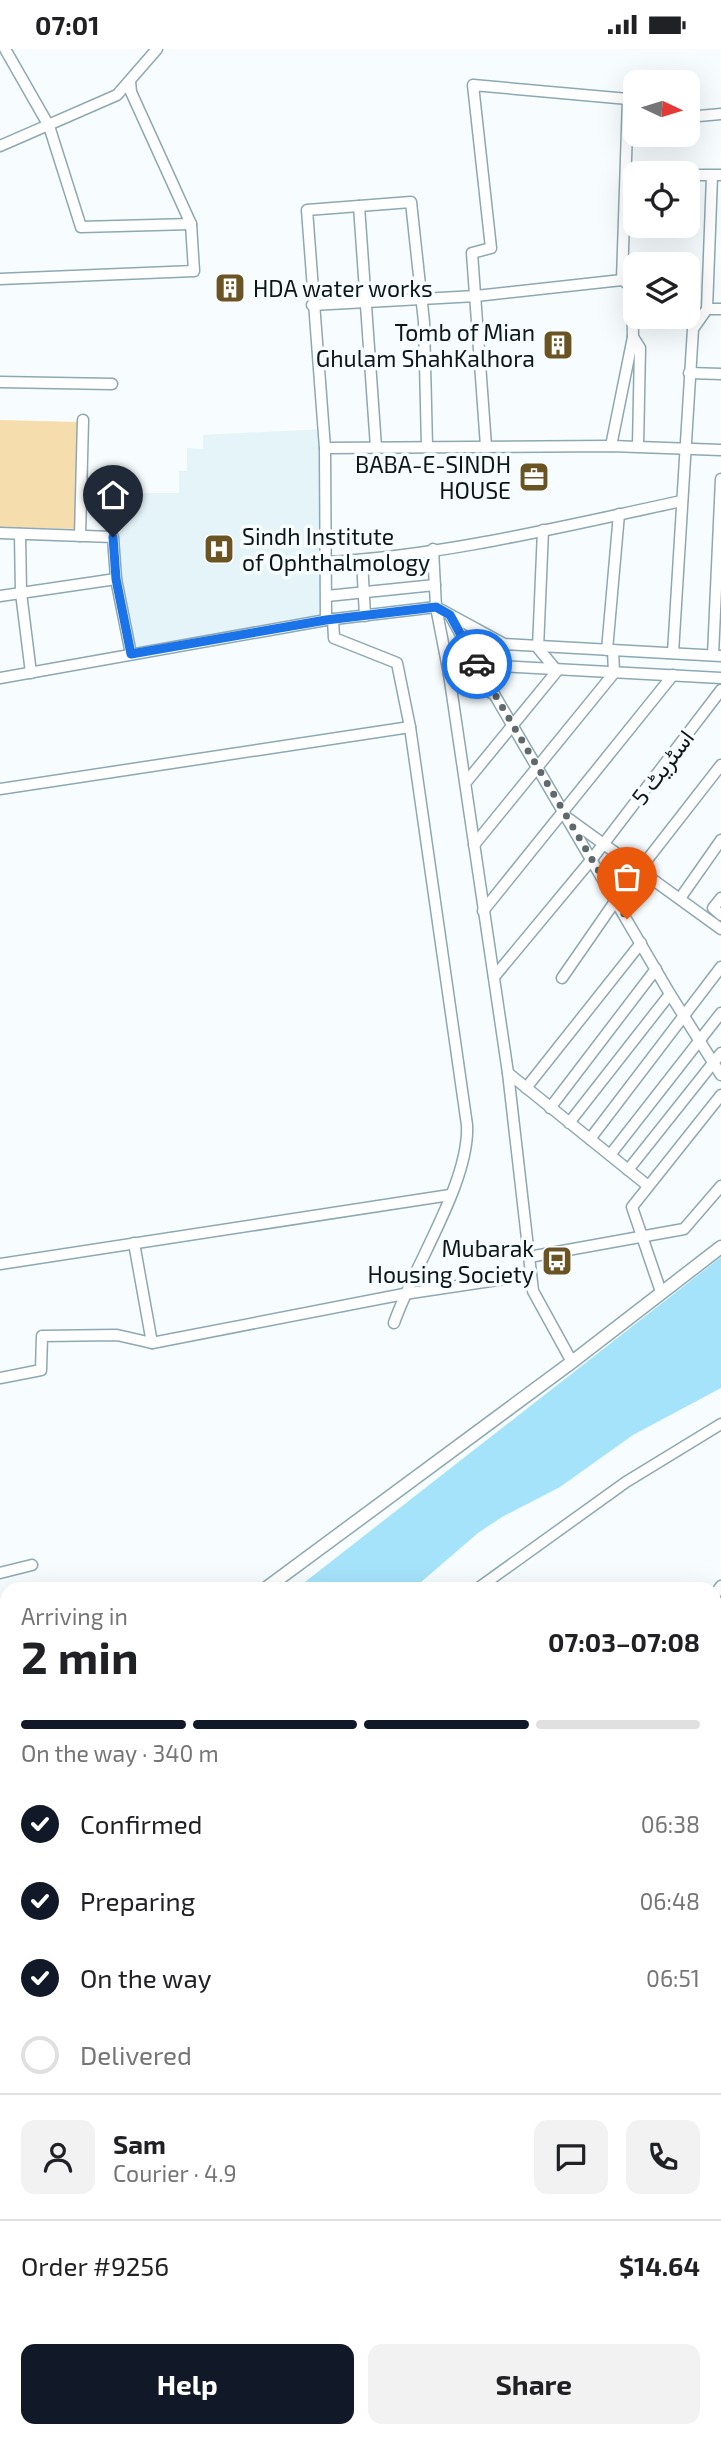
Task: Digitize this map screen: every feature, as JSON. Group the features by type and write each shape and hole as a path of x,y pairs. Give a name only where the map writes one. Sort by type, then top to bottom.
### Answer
{"main road":[{"path":"274,1582 572,1362 721,1247"}],"street":[{"path":"5,49 49,126 81,227 191,224"},
{"path":"0,146 117,95 157,49"},
{"path":"0,279 194,271 191,224 131,92 130,81"},
{"path":"486,446 472,253 491,248 473,85 623,99"},
{"path":"700,116 721,114"},
{"path":"673,653 693,328 707,309 716,175"},
{"path":"394,1323 404,1294 462,1170 468,1147 467,1125 410,727 397,663 334,638 330,620 327,596 325,448 312,305 307,210 411,202 424,322 427,447"},
{"path":"359,206 376,447"},
{"path":"622,280 626,238"},
{"path":"312,305 421,301 622,280 632,287 633,337 611,446"},
{"path":"707,309 721,309"},
{"path":"633,337 640,348 638,446"},
{"path":"689,373 721,374"},
{"path":"0,382 112,384"},
{"path":"80,536 83,420"},
{"path":"325,448 685,446 721,450"},
{"path":"0,678 330,620 436,607 504,644 717,656 721,479"},
{"path":"328,562 362,560 433,549 543,530 682,501"},
{"path":"474,845 538,770 614,673 610,650 619,514"},
{"path":"543,530 538,648 557,671"},
{"path":"0,533 113,537 116,579 131,654"},
{"path":"20,534 21,593 31,673"},
{"path":"433,549 436,607 467,781 483,911 508,1073 533,1291 572,1362"},
{"path":"362,560 365,616"},
{"path":"0,596 116,579"},
{"path":"327,596 435,585"},
{"path":"450,615 512,727 698,1041 721,1075"},
{"path":"478,664 557,671 721,678"},
{"path":"467,781 557,671"},
{"path":"449,674 494,694"},
{"path":"483,911 564,815 673,675"},
{"name":"اسٹریٹ 5","path":"494,977 592,859 721,690"},
{"path":"0,789 410,727"},
{"path":"640,869 721,765"},
{"path":"564,815 681,897 721,929"},
{"path":"681,897 721,840"},
{"path":"721,898 713,908 721,915"},
{"path":"562,978 616,900"},
{"path":"526,1088 641,943"},
{"path":"590,1139 721,967"},
{"path":"550,1108 656,969"},
{"path":"569,1123 670,994"},
{"path":"610,1155 721,1013"},
{"path":"628,1170 721,1053"},
{"path":"508,1073 647,1185"},
{"path":"661,1292 640,1237 632,1207 721,1095"},
{"path":"529,1257 684,1229 721,1186"},
{"path":"0,1264 450,1195"},
{"path":"134,1243 152,1343"},
{"path":"0,1378 41,1370 42,1336 117,1335 152,1343 404,1294 531,1275"},
{"path":"487,1582 626,1482 721,1424"},
{"path":"0,1573 32,1565"}],"shaded area":[{"path":"0,420 80,422 77,529 0,527"},
{"name":"Sindh Institute of Ophthalmology","path":"324,429 326,620 131,654 109,537 108,493 179,493 179,471 187,471 187,448 203,449 203,435"}],"water":[{"path":"721,1257 721,1388 633,1435 560,1487 502,1517 478,1533 421,1582 305,1582"}],"way so far":[{"path":"477,664 627,919"}],"place":[{"name":"HDA water works","path":"230,288"},
{"name":"Tomb of Mian Ghulam ShahKalhora","path":"558,345"},
{"name":"BABA-E-SINDH HOUSE","path":"534,477"},
{"name":"Sindh Institute of Ophthalmology","path":"219,549"},
{"name":"Mubarak Housing Society","path":"557,1261"}],"route":[{"path":"113,537 116,579 131,654 326,620 436,607 450,615 477,664"}]}
